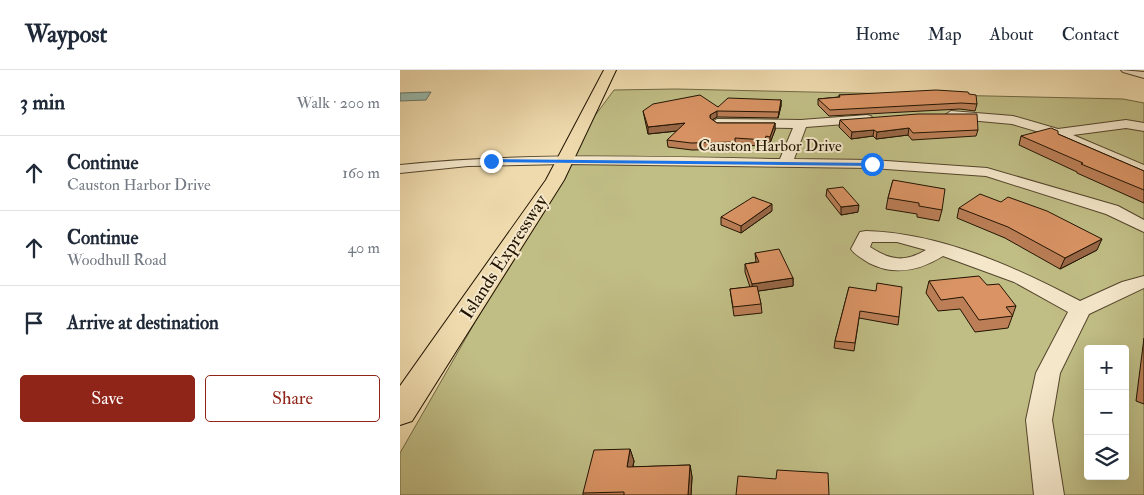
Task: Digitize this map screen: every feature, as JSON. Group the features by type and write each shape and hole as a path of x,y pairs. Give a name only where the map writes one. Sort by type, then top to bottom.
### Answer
{"main road":[{"name":"Islands Expressway","path":"597,70 595,81 597,96"},
{"name":"Islands Expressway","path":"400,412 476,301 555,180 588,118 610,70"}],"street":[{"path":"1126,70 1144,75"},
{"path":"937,115 1013,120 1058,133 1144,170"},
{"path":"717,122 801,124 878,118"},
{"path":"785,164 801,124"},
{"path":"1058,133 1126,124 1144,127"},
{"name":"Causton Harbor Drive","path":"400,169 468,162 566,160 872,164 987,172 1112,210 1144,227"},
{"path":"941,249 1021,278 1080,310"},
{"path":"1049,495 1039,420 1048,373 1080,310 1129,286 1144,282"}],"shaded area":[{"path":"676,89 1123,99 1144,103 1144,495 400,495 400,453 588,125 614,90"},
{"path":"431,92 426,100 400,101 400,93"}],"building":[{"path":"936,90 968,92 969,94 976,95 977,104 961,103 830,110 818,99 840,97 839,95"},
{"path":"700,95 718,107 728,98 781,100 779,112 717,111 710,115 710,118 717,123 775,123 770,137 766,136 765,140 735,138 735,142 691,143 667,140 685,123 648,127 643,111 653,104"},
{"path":"918,114 977,114 978,130 913,133 909,128 877,132 874,130 852,132 840,120"},
{"path":"1051,128 1058,131 1058,134 1144,171 1144,190 1081,164 1083,163 1021,136"},
{"path":"893,180 945,189 942,210 919,206 919,203 888,198"},
{"path":"843,187 859,205 841,207 827,189"},
{"path":"980,194 1001,202 1008,197 1047,211 1102,239 1065,258 1008,227 959,208"},
{"path":"753,197 772,204 741,226 721,217"},
{"path":"779,249 793,278 752,284 745,264 759,262 755,253"},
{"path":"979,276 987,285 999,284 1016,306 1006,307 1013,316 979,320 963,297 941,300 929,281"},
{"path":"877,283 902,287 899,317 860,311 855,343 835,341 849,287 876,291"},
{"path":"757,286 761,304 733,307 730,289"},
{"path":"630,449 627,467 690,465 688,495 624,495 624,492 583,493 594,450"},
{"path":"777,470 828,473 829,495 736,495 738,476 776,479"}],"route":[{"path":"491,161 566,160 718,164 872,164"}]}
